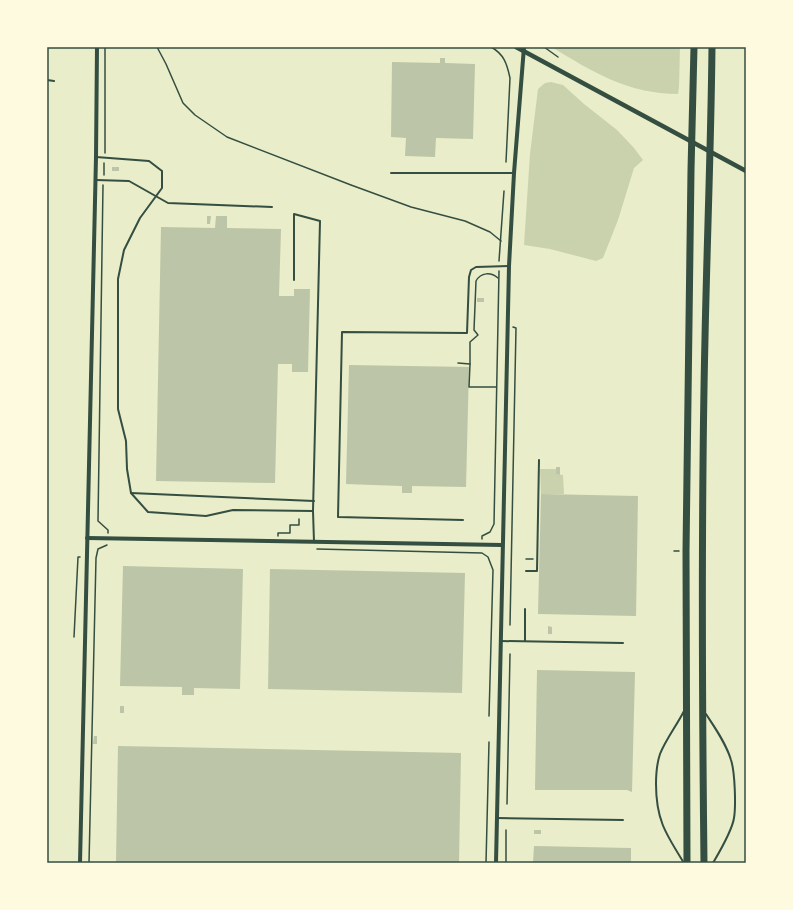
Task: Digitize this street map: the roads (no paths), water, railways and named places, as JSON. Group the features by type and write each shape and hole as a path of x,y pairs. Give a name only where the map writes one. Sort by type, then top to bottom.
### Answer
{"highway":[{"path":"686,863 686,551 694,47"},
{"path":"704,863 702,551 705,345 712,128 712,47"}],"street":[{"path":"80,863 96,180 97,47"},
{"path":"516,47 524,49 746,171"},
{"path":"496,863 509,266 514,173 524,49"},
{"path":"88,538 502,545"}],"lane":[{"path":"47,80 54,81"},
{"path":"96,156 149,161 162,170 162,188 140,218 124,250 118,279 118,409 126,441 127,469 132,493 148,512 206,516 233,510 314,511"},
{"path":"391,172 514,173"},
{"path":"96,180 129,181 168,203 272,206"},
{"path":"294,280 294,214 320,221 314,542"},
{"path":"463,520 338,517 342,332 467,333 469,277 471,270 476,267 509,266"},
{"path":"526,571 538,572 539,460"},
{"path":"132,493 314,502"},
{"path":"525,642 526,609"},
{"path":"500,641 624,643"},
{"path":"686,708 660,754 656,780 658,815 666,834 686,863"},
{"path":"702,708 724,743 731,759 735,782 734,819 723,845 713,863"},
{"path":"497,818 623,820"}]}
